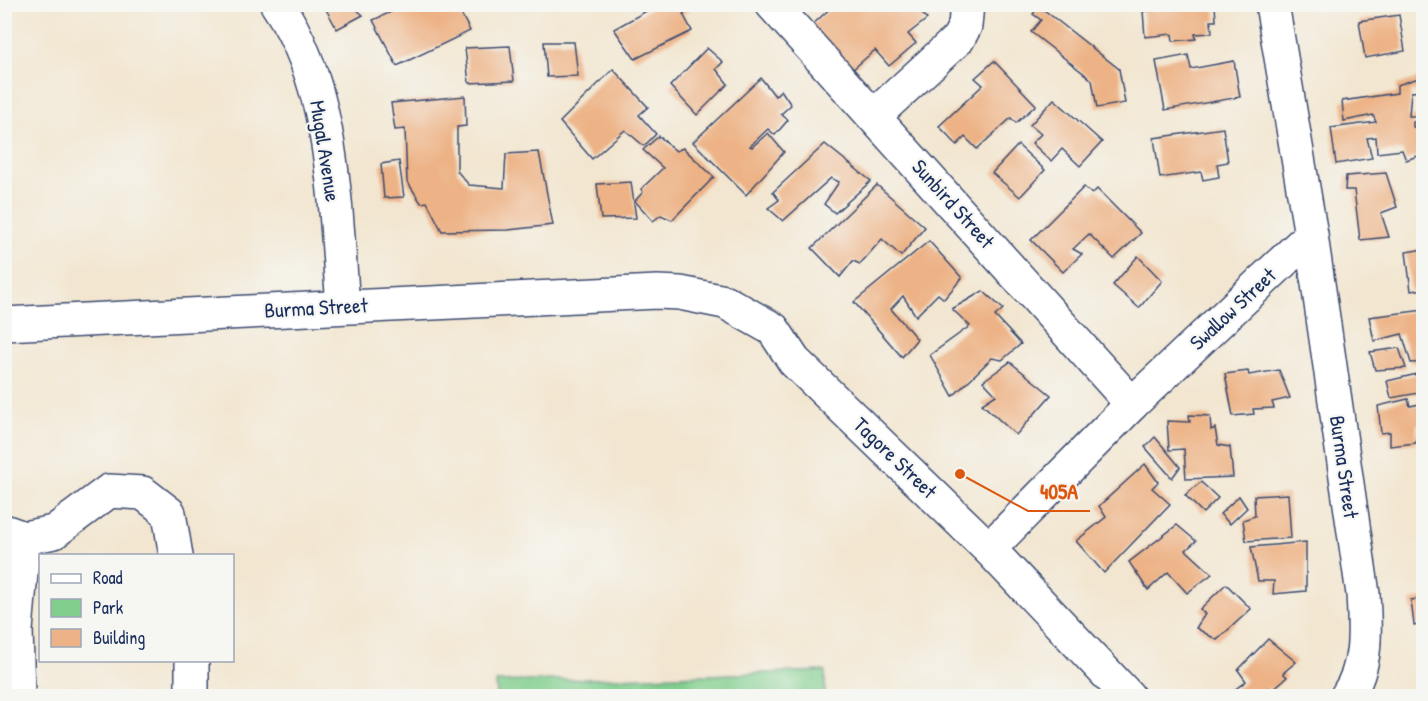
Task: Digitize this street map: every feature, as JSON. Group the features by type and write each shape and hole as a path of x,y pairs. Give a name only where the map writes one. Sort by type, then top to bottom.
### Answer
{"street":[{"name":"Mugal Avenue","path":"277,4 303,49 312,77 328,148 343,306"},
{"name":"Sunbird Street","path":"772,4 1131,404"},
{"path":"874,116 958,39 965,26 967,4"},
{"path":"1272,4 1311,235"},
{"name":"Burma Street","path":"1311,235 1363,594 1365,630 1363,660 1356,684 1347,696"},
{"name":"Swallow Street","path":"989,549 1131,404 1311,235"},
{"name":"Tagore Street","path":"627,294 657,292 708,297 725,302 773,329 794,360 989,549 1128,696"},
{"name":"Burma Street","path":"4,324 627,294"},
{"path":"18,696 14,534 54,532 109,491 142,493 169,513 176,554"},
{"path":"192,662 192,696"}],"green space":[{"path":"825,671 825,696 497,696 496,682"}],"building":[{"path":"323,4 362,4 356,9 363,15 337,29"},
{"path":"409,4 456,4 470,31 397,66 373,20"},
{"path":"659,4 692,4 693,7 683,14 692,31 635,59 614,29"},
{"path":"835,4 927,4 920,11 927,19 908,34 916,43 889,66 875,50 851,71 811,26"},
{"path":"1159,4 1215,5 1216,21 1211,21 1212,33 1195,34 1196,39 1173,41 1172,34 1145,37 1143,11 1160,10"},
{"path":"1039,6 1119,69 1125,103 1097,108 1092,80 1031,32 1041,20 1033,14"},
{"path":"1399,15 1405,51 1365,58 1359,21"},
{"path":"544,42 574,42 578,76 547,77"},
{"path":"510,46 514,81 469,83 465,48"},
{"path":"707,48 723,62 716,69 728,84 697,115 670,86"},
{"path":"1188,55 1191,69 1234,61 1240,97 1165,110 1156,61"},
{"path":"994,61 1036,105 1016,123 1011,118 977,149 965,137 957,145 939,126 983,85 975,78"},
{"path":"613,69 648,107 639,115 656,134 644,146 625,130 592,159 560,122"},
{"path":"761,78 775,96 781,90 791,105 781,114 788,120 775,135 768,129 750,146 752,147 768,133 784,152 746,195 693,142"},
{"path":"1419,78 1424,91 1411,92 1409,116 1419,116 1420,120 1413,122 1413,127 1421,129 1424,154 1406,160 1402,150 1377,153 1376,137 1367,138 1372,158 1336,164 1331,128 1376,122 1373,115 1344,121 1342,101 1397,93 1397,85"},
{"path":"465,96 466,126 457,127 457,171 469,185 504,188 506,154 539,152 553,225 508,230 442,231 427,202 421,203 407,181 405,129 395,130 391,103"},
{"path":"1054,99 1102,142 1080,166 1062,149 1051,161 1032,143 1041,134 1030,125"},
{"path":"1223,128 1228,162 1217,164 1219,177 1203,180 1201,172 1160,178 1154,138"},
{"path":"659,136 676,151 683,148 714,177 672,220 661,215 653,221 635,201 643,192 641,189 663,168 643,150"},
{"path":"825,144 871,181 835,213 824,204 839,182 831,178 783,221 768,208 779,200 773,192"},
{"path":"1018,145 1045,170 1020,197 992,173"},
{"path":"399,161 404,197 384,198 381,164"},
{"path":"1386,173 1397,207 1381,213 1389,237 1360,240 1354,190 1345,190 1346,176"},
{"path":"631,182 636,218 601,219 597,184"},
{"path":"877,185 925,227 901,256 882,239 860,264 853,261 840,277 812,248"},
{"path":"1084,187 1092,194 1097,189 1141,233 1114,259 1089,234 1073,249 1082,254 1063,272 1031,240"},
{"path":"929,241 962,278 944,299 938,294 916,316 903,296 891,309 917,339 902,357 854,302"},
{"path":"1424,249 1424,289 1411,291 1406,252"},
{"path":"1138,256 1162,281 1139,308 1113,285"},
{"path":"983,291 1003,309 995,316 1021,344 1002,360 992,358 953,396 930,355 970,326 952,309"},
{"path":"1424,310 1424,362 1411,363 1402,334 1374,341 1369,317"},
{"path":"1399,348 1406,368 1375,370 1370,352"},
{"path":"1010,362 1051,395 1016,435 982,404 996,395 983,381"},
{"path":"1279,370 1290,398 1272,402 1274,408 1253,409 1254,414 1233,416 1225,374 1248,371 1249,375"},
{"path":"1417,374 1419,393 1391,398 1387,381"},
{"path":"1408,399 1410,406 1424,403 1424,423 1417,424 1416,443 1390,446 1390,432 1381,433 1378,406"},
{"path":"1189,415 1210,416 1211,430 1215,428 1218,445 1230,447 1233,477 1186,479 1184,449 1169,450 1167,421 1190,422"},
{"path":"1155,437 1180,467 1172,478 1145,447"},
{"path":"1145,464 1158,482 1152,488 1170,504 1104,573 1076,541 1106,517 1099,506"},
{"path":"1201,482 1218,498 1203,513 1185,495"},
{"path":"1288,494 1291,538 1246,541 1243,520 1255,516 1254,496"},
{"path":"1239,496 1247,508 1230,524 1220,514"},
{"path":"1177,525 1196,541 1186,550 1212,574 1187,593 1168,572 1148,590 1129,562"},
{"path":"1306,542 1306,591 1273,594 1274,581 1258,581 1251,547"},
{"path":"1226,584 1251,609 1217,640 1196,628 1205,614 1200,609"},
{"path":"1424,598 1423,636 1420,624 1414,625 1411,600"},
{"path":"1268,639 1296,662 1283,673 1287,677 1272,690 1269,688 1261,696 1241,696 1233,691 1246,681 1238,670"}],"place":[{"name":"405A","path":"960,474"}]}
